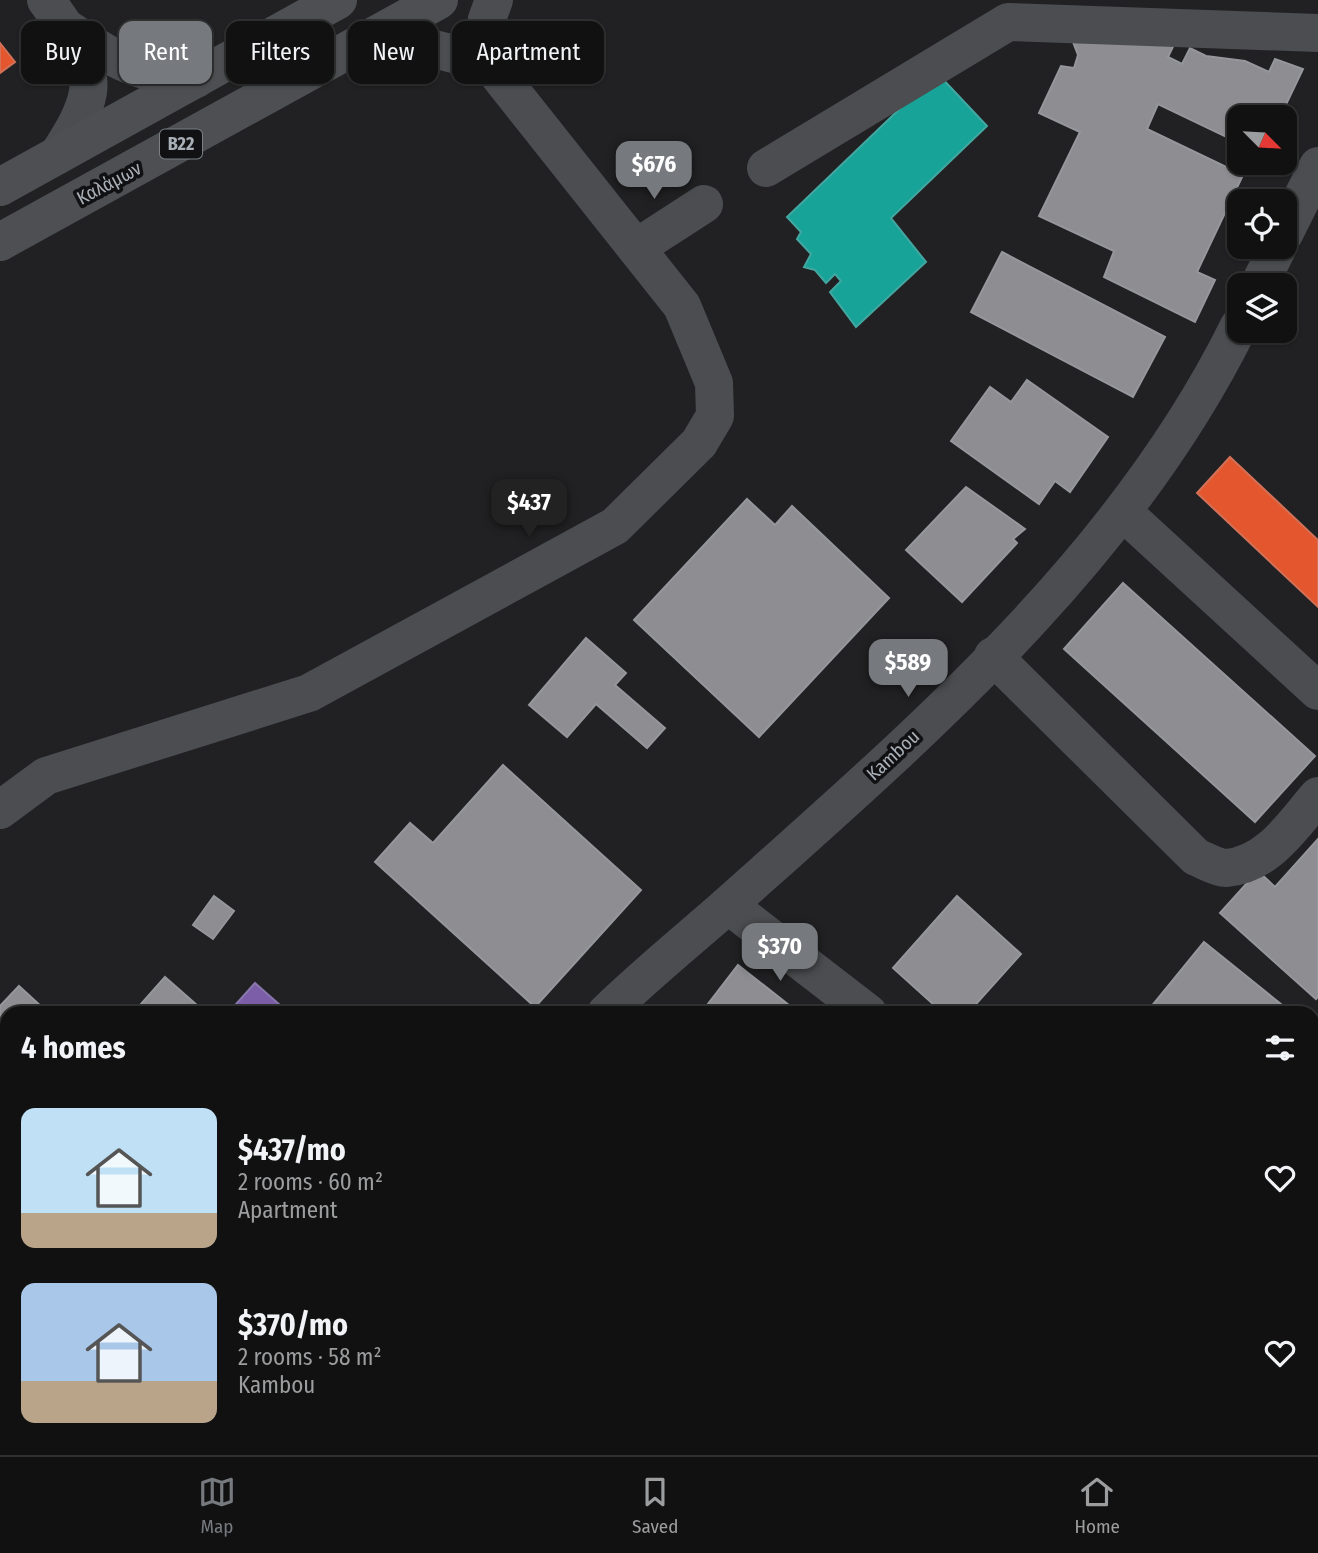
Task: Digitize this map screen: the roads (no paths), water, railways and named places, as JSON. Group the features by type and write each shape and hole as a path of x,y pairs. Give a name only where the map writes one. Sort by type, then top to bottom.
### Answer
{"main road":[{"name":"B22","path":"212,70 338,0"},
{"name":"Καλάμων","path":"402,21 439,0"},
{"name":"Καλάμων","path":"0,242 348,51"},
{"name":"B22","path":"0,187 187,84"}],"street":[{"path":"487,21 494,0"},
{"path":"57,14 119,60"},
{"path":"57,14 81,58 89,90 79,121 58,155"},
{"path":"766,168 1008,22 1318,33"},
{"path":"0,810 46,776 309,693 615,526 699,443 715,416 714,383 682,306 506,84"},
{"path":"1297,208 1318,166"},
{"path":"636,248 704,204"},
{"name":"Kambou","path":"614,1006 886,761 1056,592 1123,512 1212,382 1231,343"},
{"path":"1123,512 1318,691"},
{"path":"993,656 1196,857 1224,868 1252,860 1273,849 1318,796"},
{"path":"728,905 859,1006"}]}
